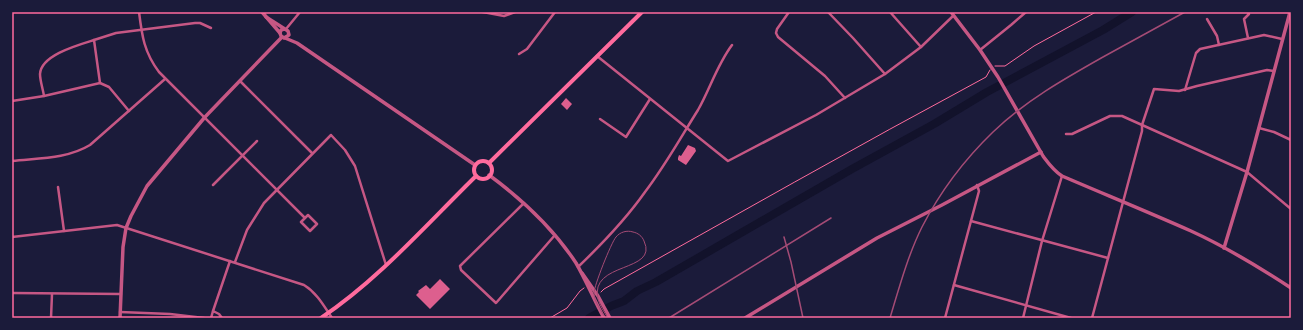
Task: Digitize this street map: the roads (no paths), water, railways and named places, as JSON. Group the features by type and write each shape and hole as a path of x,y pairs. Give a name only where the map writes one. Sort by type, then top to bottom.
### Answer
{"main road":[{"path":"489,163 642,12"},
{"path":"480,161 489,163 492,171 489,175 484,178 476,176 474,171 475,165 480,161"},
{"path":"321,318 361,287 386,265 476,176"}],"street":[{"path":"139,12 144,45 148,55 165,79 205,117 304,218"},
{"path":"262,12 284,37 297,43"},
{"path":"280,32 281,30 286,30 300,12"},
{"path":"483,12 504,16 515,12"},
{"path":"519,54 527,49 554,12"},
{"path":"789,12 777,29 776,33 825,76 845,98"},
{"path":"828,12 863,48 885,74"},
{"path":"890,12 920,47"},
{"path":"980,50 1011,26 1026,12"},
{"path":"1248,12 1249,14 1244,19 1248,38"},
{"path":"1224,248 1247,172 1290,12"},
{"path":"598,56 728,161 845,98 885,74 920,47 952,14 992,67 1050,167 1062,176 1191,231 1268,272 1291,288"},
{"path":"266,17 286,30 304,49 475,165"},
{"path":"1207,19 1217,36 1219,45"},
{"path":"44,96 40,74 45,64 51,57 75,46 116,33 141,29 195,23 200,23 211,28"},
{"path":"120,318 123,247 126,228 147,186 205,117 284,37 288,35 286,30"},
{"path":"1185,90 1198,50 1264,35 1282,39"},
{"path":"94,40 100,83"},
{"path":"578,267 604,241 645,193 659,173 706,96 720,62 732,45"},
{"path":"1092,318 1142,131 1142,124 1154,89 1179,91 1267,70 1274,71"},
{"path":"12,161 77,152 90,145 165,79"},
{"path":"240,81 312,154"},
{"path":"12,101 44,96 100,83 109,87 129,111"},
{"path":"600,119 626,137 650,99"},
{"path":"1066,134 1072,134 1113,115 1122,116 1247,172 1291,209"},
{"path":"1259,128 1274,132 1291,140"},
{"path":"235,262 247,230 264,203 330,135 345,150 355,166 386,265"},
{"path":"213,185 257,141"},
{"path":"745,318 877,238 1041,152"},
{"path":"489,175 524,202 555,235 598,296 610,318"},
{"path":"1023,318 1042,241 1062,176"},
{"path":"945,318 979,191 977,186"},
{"path":"58,187 64,231"},
{"path":"524,202 460,266 461,270 496,303 555,235"},
{"path":"308,215 317,224 310,231 301,222 304,218 308,215"},
{"path":"971,221 1108,258"},
{"path":"12,237 117,225 304,285 311,289 318,297 332,318"},
{"path":"211,318 230,261"},
{"path":"578,267 604,318"},
{"path":"954,285 1071,318"},
{"path":"12,293 121,294"},
{"path":"51,318 52,294"},
{"path":"213,311 219,314 222,318"},
{"path":"120,312 170,314 204,318"}],"waterway":[{"path":"589,318 624,301 637,291 656,282 852,169 934,124 987,92 1103,30 1132,12"}],"tram line":[{"path":"605,318 594,296 600,274 610,247 616,237 624,232 635,232 641,236 644,241 646,251 642,258 613,272 604,278 598,287 598,299 608,318"}],"railway":[{"path":"890,318 908,260 922,227 945,189 983,142 1018,110 1045,91 1088,65 1185,12"},
{"path":"669,318 831,218"},
{"path":"784,237 803,318"}]}
